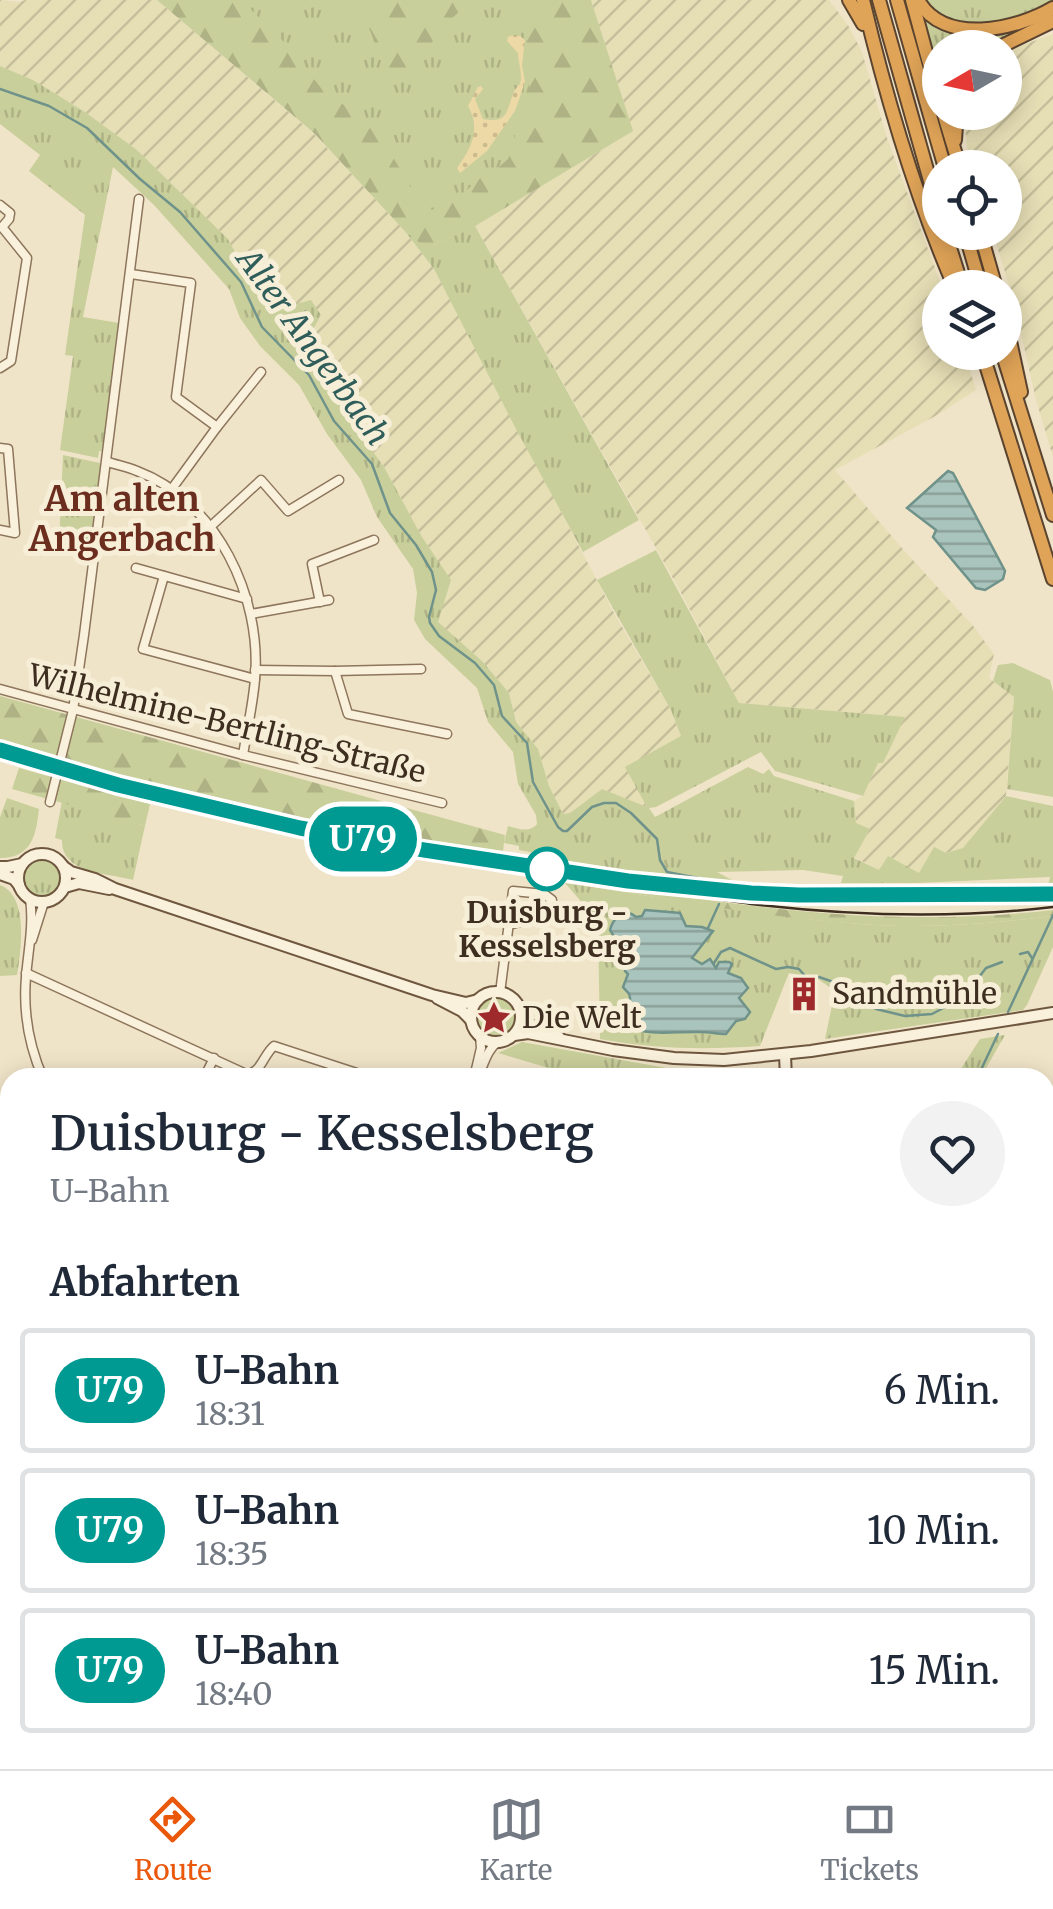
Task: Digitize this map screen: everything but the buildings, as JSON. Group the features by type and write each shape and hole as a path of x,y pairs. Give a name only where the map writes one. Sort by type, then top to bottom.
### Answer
{"highway":[{"path":"849,0 874,47"},
{"path":"863,0 905,150 952,270"},
{"path":"879,0 922,152"},
{"path":"898,0 940,150"},
{"path":"915,0 951,28 973,30 1000,26 1053,8"},
{"path":"915,0 922,30"},
{"path":"1022,36 1053,21"},
{"path":"988,370 1053,578"},
{"path":"1008,370 1053,515"},
{"path":"1016,370 1034,453"}],"main road":[{"path":"0,870 46,853 71,872 115,889 432,995 466,1003 500,993 515,1001 530,1025 564,1040"},
{"path":"19,885 22,864"},
{"path":"0,870 30,898 44,902 57,898 65,887 64,867"},
{"path":"65,887 79,883 115,889"},
{"path":"432,995 471,1020"},
{"path":"478,1000 471,1020 474,1029 488,1041 528,1033 612,1050 699,1060 785,1055 1053,1013"},
{"path":"514,1035 521,1016"},
{"path":"785,1055 786,1068"}],"street":[{"path":"50,802 73,710 140,199"},
{"path":"0,204 10,213 1,228 27,258 11,362 0,368"},
{"path":"131,274 191,283 176,398 217,427"},
{"path":"171,490 261,372"},
{"path":"0,530 15,533 4,449"},
{"path":"108,462 140,472 171,490 191,506 226,550 251,614 255,674 243,755"},
{"path":"210,527 261,480 288,511 339,480"},
{"path":"251,614 325,601 312,564 374,540"},
{"path":"136,568 247,600"},
{"path":"164,576 143,649 255,674 421,669"},
{"path":"335,671 348,714 447,734"},
{"name":"Wilhelmine-Bertling-Straße","path":"0,689 243,755 442,803"},
{"path":"500,993 513,891 544,894 552,900 552,910 544,920 522,920 509,925"},
{"path":"30,898 25,996 28,1032 39,1068"},
{"path":"30,944 44,902"},
{"path":"26,973 234,1068"},
{"path":"477,1068 480,1036"},
{"path":"482,1068 489,1051 498,1042"},
{"path":"259,1068 274,1046 341,1068"},
{"path":"209,1068 214,1058"}],"shaded area":[{"path":"0,0 157,0 313,133 404,230 434,269 615,615 671,710 681,736 648,808 602,789 563,814 549,786 538,749 516,722 509,693 483,662 437,622 450,580 384,467 343,410 309,336 321,315 311,301 278,309 249,275 227,238 137,150 33,80 0,66"},
{"path":"591,0 829,0 862,52 887,138 922,233 922,250 928,250 936,270 922,270 922,370 970,370 976,390 835,470 974,627 994,654 989,678 1014,697 1006,796 963,849 946,853 920,874 888,856 879,870 854,857 854,801 863,796 904,717 739,703 475,226 633,131"},
{"path":"1053,34 1053,457 1022,338 1022,270 1004,270 998,250 1022,250 1022,150 968,150 966,130 1022,130 1022,45"}],"green space":[{"path":"157,0 241,0 289,47 321,88 361,118 386,145 417,198 430,210 449,206 508,159 514,146 517,113 529,90 527,36 519,24 530,0 589,0 633,131 472,228 429,247 404,230 315,134"},
{"path":"166,0 591,0 633,131 429,247 475,226 639,520 583,552 434,269 404,230 315,134"},
{"path":"358,0 472,0 448,22 409,71 400,74 386,67 380,58"},
{"path":"923,0 1053,0 1053,4 1020,19 985,25 952,20"},
{"path":"919,16 945,30 923,30"},
{"path":"0,66 33,80 137,150 227,238 249,275 278,309 311,300 321,315 309,337 343,410 384,467 422,537 451,580 438,622 483,662 509,693 516,722 538,749 549,786 563,814 602,789 647,807 625,767 681,736 671,710 597,580 656,550 739,703 905,717 863,796 775,771 761,752 649,808 655,817 748,767 763,774 769,769 774,776 854,801 856,823 870,829 854,858 879,870 888,856 919,873 934,847 946,853 963,848 1006,796 1053,806 1053,890 1047,890 1050,877 841,883 843,876 803,870 717,872 749,889 627,877 549,862 546,855 504,843 508,826 531,829 537,824 536,815 518,784 513,752 488,722 477,688 425,639 414,620 417,593 413,569 377,517 361,480 327,434 299,385 260,346 240,318 229,289 154,205 113,167 83,317 119,323 103,451 99,451 98,458 60,450 73,356 65,355 85,215 29,171 40,155 0,124"},
{"path":"63,455 101,465 89,554 59,544"},
{"path":"1013,663 1050,680 1053,797 1007,789 1014,697 993,681 998,665"},
{"path":"0,696 505,835 503,851 417,842 331,826 171,791 34,754 0,743"},
{"path":"19,768 150,804 145,826 12,789"},
{"path":"7,798 39,809 34,836 26,849 0,858 0,817"},
{"path":"62,801 145,826 133,880 88,870 69,860 62,840 55,838"},
{"path":"42,857 56,863 62,877 56,891 42,897 28,891 22,877 28,863"},
{"path":"565,883 750,912 861,924 957,925 1053,916 1053,947 1023,1010 825,1039 835,991 818,979 789,973 760,1046 680,1048 620,1042 600,1039 598,929 592,914"},
{"path":"0,885 9,891 19,912 17,975 0,976"},
{"path":"626,888 839,914 944,917 1053,910 1053,916 957,925 861,924 714,907 625,892"},
{"path":"496,997 510,1003 516,1017 510,1031 496,1037 482,1031 476,1017 482,1003"},
{"path":"1005,1035 986,1068 961,1068 980,1039"},
{"path":"522,1042 666,1068 549,1068 498,1053"}],"sand":[{"path":"513,35 525,40 525,82 515,111 487,151 460,173 457,168 474,130 468,106 478,87 483,89 475,99 483,119 492,120 506,114 520,82 518,53 507,41"}],"water":[{"path":"948,471 953,473 1005,571 1003,579 985,590 976,588 933,537 936,530 907,508"},
{"path":"645,910 680,913 686,926 713,931 692,958 702,964 710,959 716,968 719,962 729,962 732,964 728,973 741,978 748,988 739,998 750,1012 726,1034 654,1032 626,1026 630,1000 623,987 628,974 624,960 619,960 614,947 617,941 610,930 620,915 642,916"}],"waterway":[{"name":"Alter Angerbach","path":"0,89 49,106 87,128 180,212 241,282 262,327 309,375 334,421 372,464 390,513 432,572 436,590 430,623 439,636 475,663 494,685 502,716 527,743 533,782 558,827 567,831 592,807 616,803 657,839 660,860 667,872 724,883"},
{"name":"Alter Angerbach","path":"708,928 719,904"},
{"name":"Alter Angerbach","path":"1008,1012 1053,915"},
{"name":"Alter Angerbach","path":"714,963 721,952 730,948 776,969 799,969 805,976 842,985 876,1009 905,1016 932,1014 949,1005 969,990 986,968 1002,962"},
{"name":"Alter Angerbach","path":"1020,954 1028,952 1032,958"},
{"path":"982,1068 998,1034"}],"tram line":[{"path":"0,755 92,783 278,827 467,861 751,904 902,914 1053,907"},
{"path":"778,894 1048,895"}],"railway":[{"path":"346,836 416,854"}],"metro line":[{"name":"U79","path":"0,750 118,785 300,828 628,881 799,895 1053,894"}],"place":[{"name":"Duisburg - Kesselsberg","path":"547,869"},
{"name":"Sandmühle","path":"804,994"},
{"name":"Die Welt","path":"494,1018"}],"district":[{"name":"Am alten Angerbach","path":"122,519"}]}
